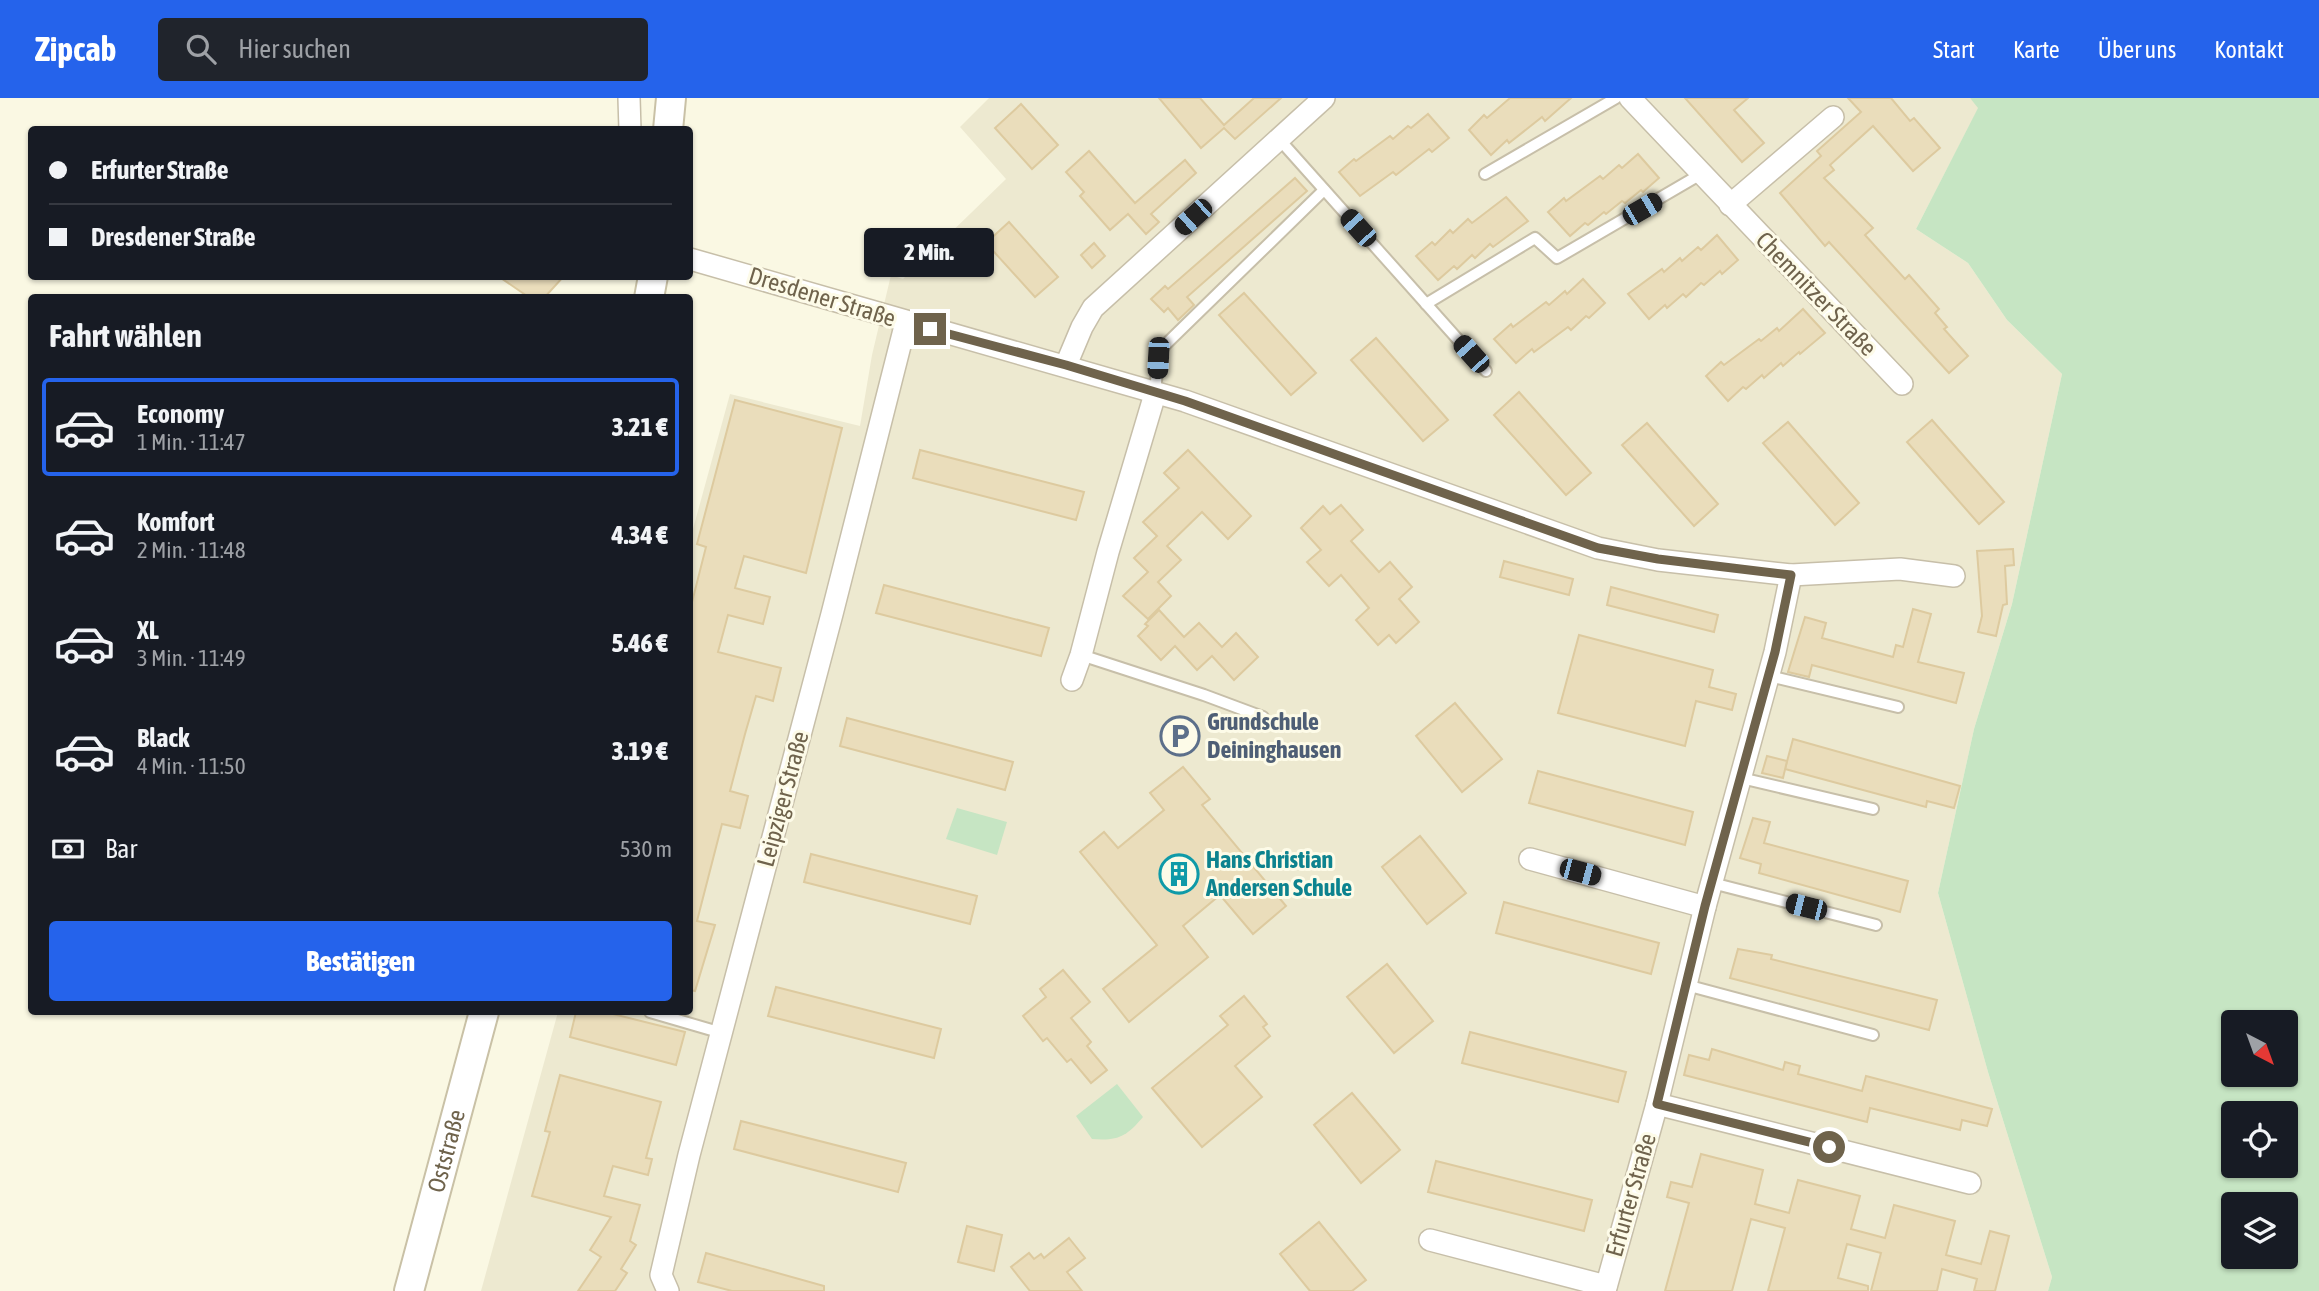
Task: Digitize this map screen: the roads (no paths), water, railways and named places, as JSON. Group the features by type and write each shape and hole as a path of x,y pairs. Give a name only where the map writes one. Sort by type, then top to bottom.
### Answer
{"main road":[{"path":"668,126 671,98"},
{"name":"Oststraße","path":"409,1291 483,1015"}],"street":[{"path":"629,98 630,126"},
{"path":"1066,365 1093,308 1324,98"},
{"name":"Chemnitzer Straße","path":"1630,98 1902,384"},
{"path":"1730,205 1833,117"},
{"name":"Dresdener Straße","path":"693,260 1185,401 1598,548 1658,559 1791,575 1900,569 1954,576"},
{"name":"Leipziger Straße","path":"664,1283 689,1154 906,322"},
{"path":"1072,680 1155,394"},
{"name":"Erfurter Straße","path":"1430,1240 1605,1288 1657,1104 1705,906 1769,676 1791,575"},
{"path":"1530,859 1705,906"},
{"name":"Erfurter Straße","path":"1657,1104 1970,1183"}],"lane":[{"path":"1485,174 1616,98"},
{"path":"1279,139 1486,371"},
{"path":"1426,304 1535,238 1557,258 1702,174"},
{"path":"1155,394 1158,358 1164,346 1324,190"},
{"path":"1081,655 1263,717"},
{"path":"1769,676 1898,706"},
{"path":"1741,778 1873,809"},
{"path":"1713,883 1876,925"},
{"path":"1686,985 1873,1035"},
{"path":"660,1015 722,1033"}],"place":[{"name":"Grundschule Deininghausen","path":"1180,736"},
{"name":"Hans Christian Andersen Schule","path":"1179,874"}]}
